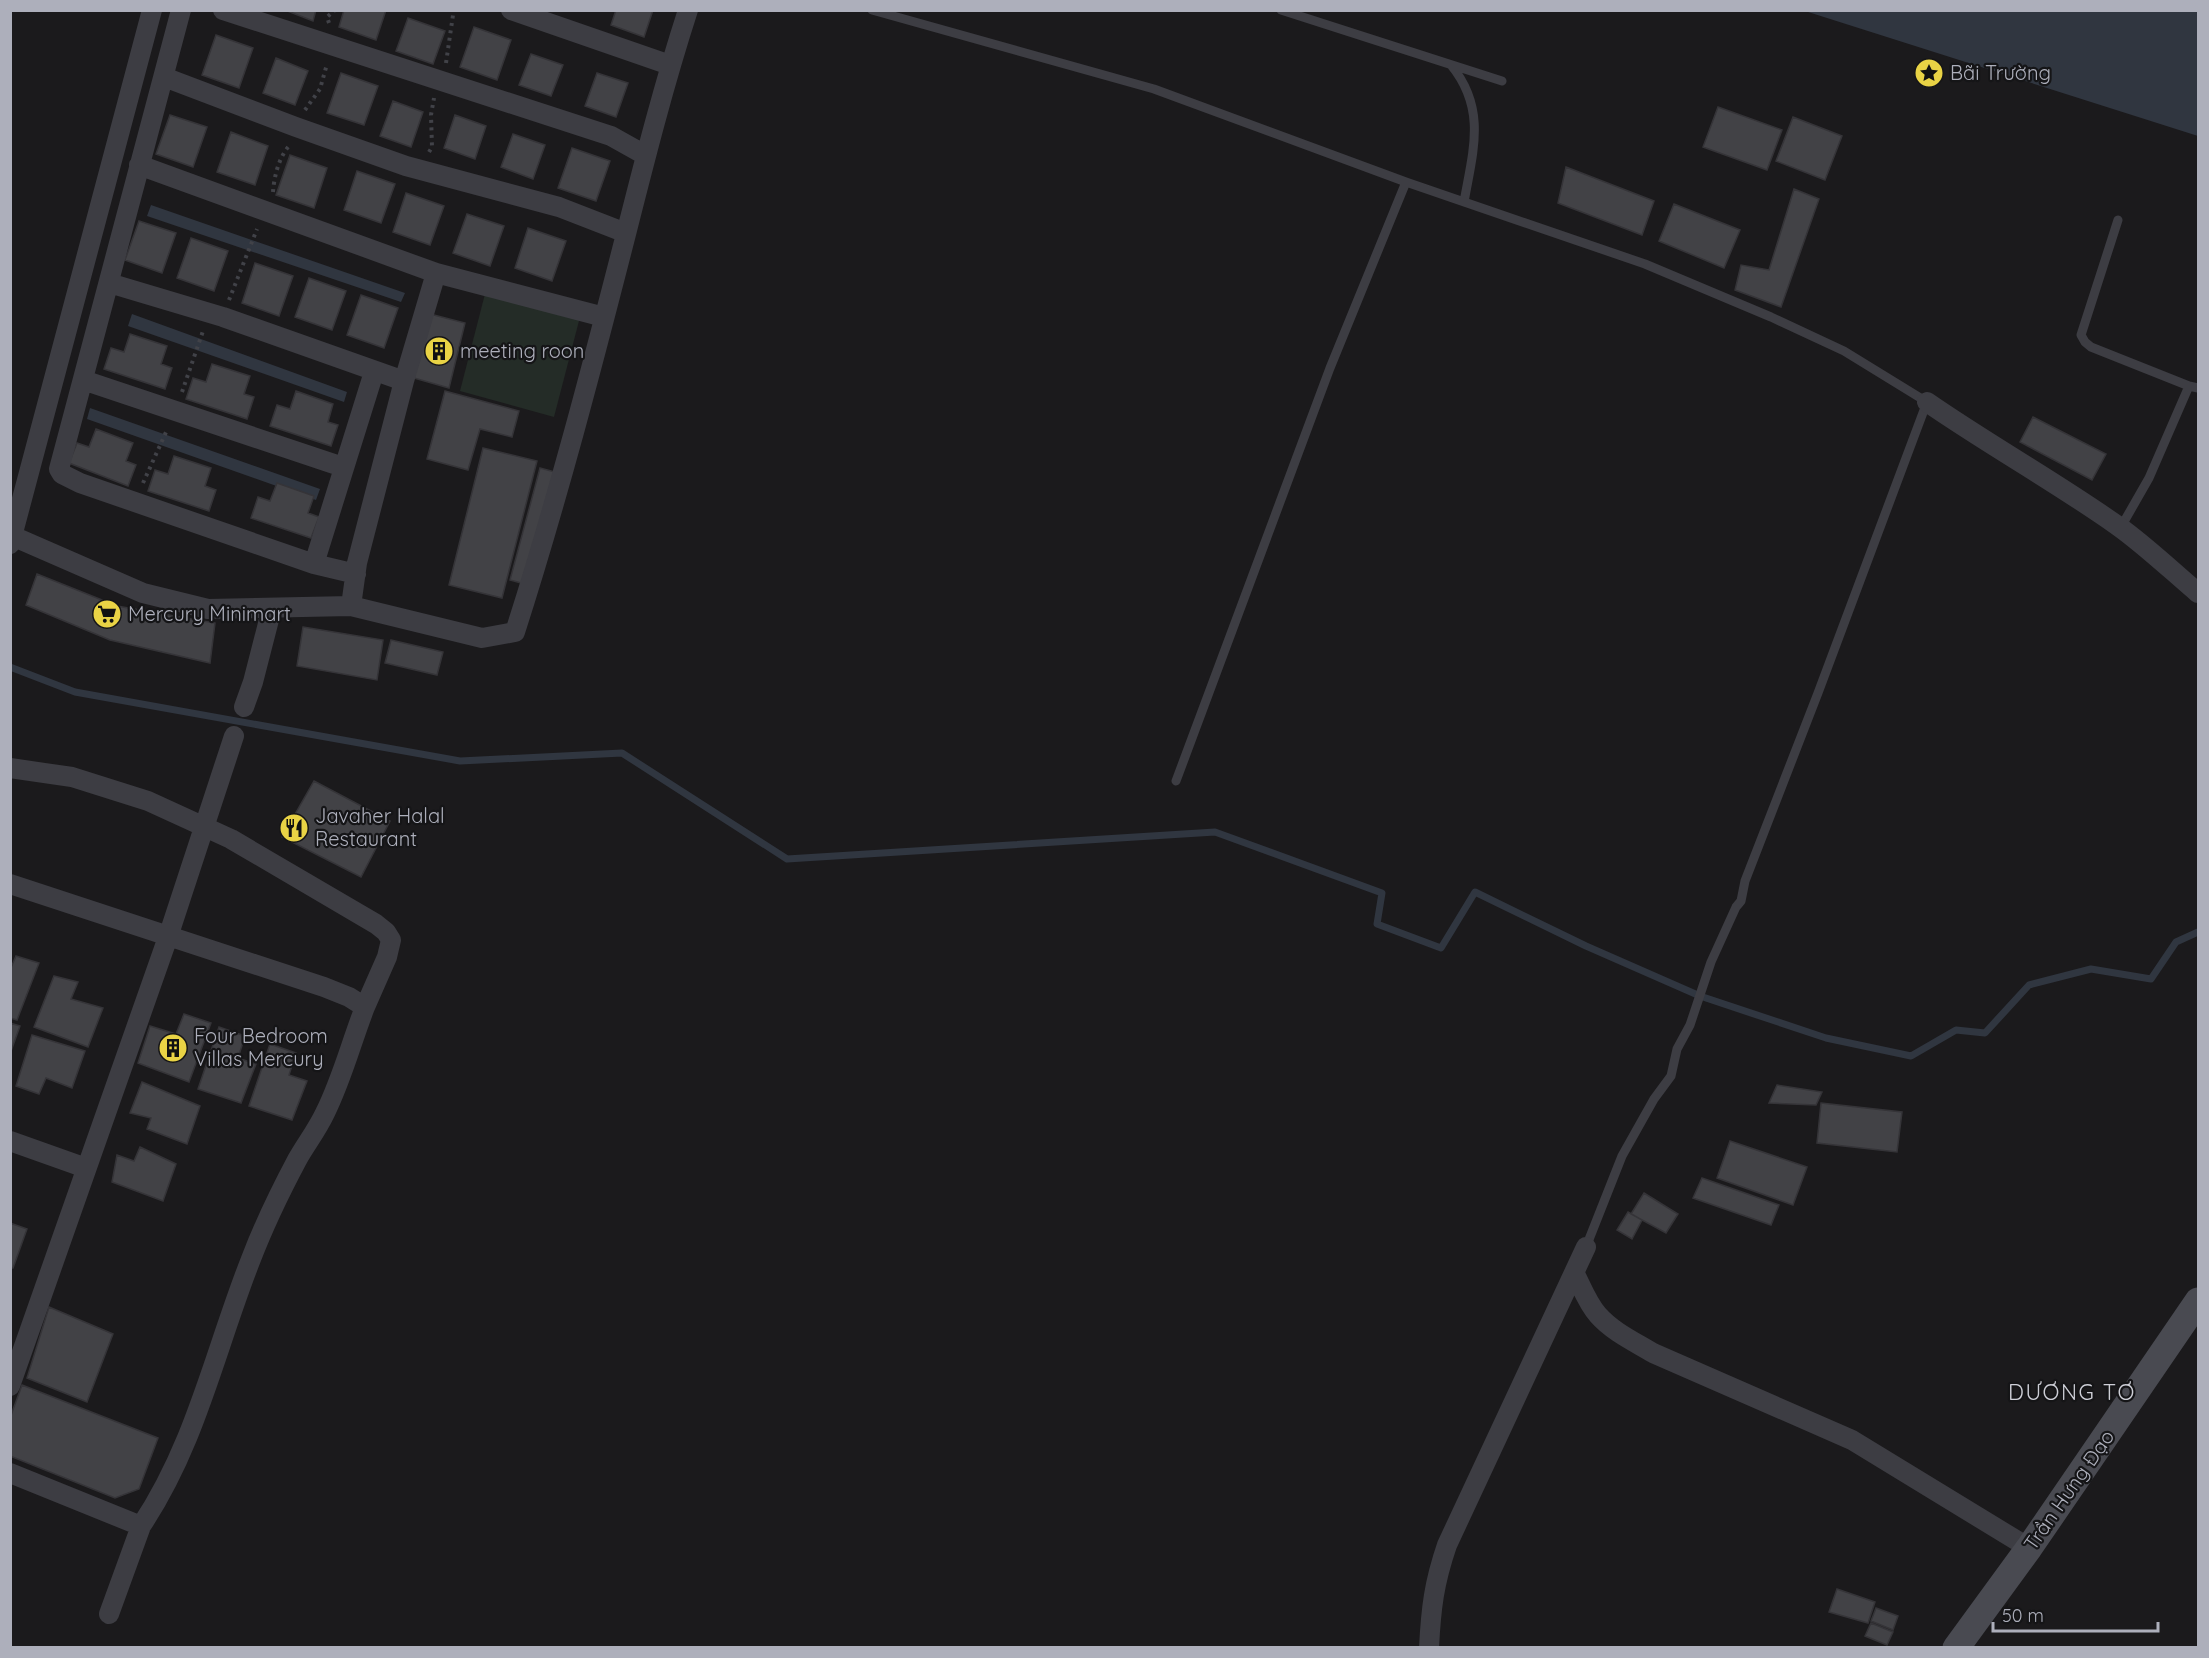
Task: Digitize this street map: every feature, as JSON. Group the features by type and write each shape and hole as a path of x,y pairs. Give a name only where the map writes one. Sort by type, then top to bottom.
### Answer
{"main road":[{"name":"Trần Hưng Đạo","path":"1956,1647 2029,1548 2199,1301"}],"street":[{"path":"152,10 11,538 143,593 208,609 351,606 482,638 515,632 532,579 604,317 670,65 688,10"},
{"path":"182,10 59,469 62,474 80,483 314,564 356,574"},
{"path":"222,10 612,136 645,155"},
{"path":"512,10 670,65"},
{"path":"164,77 296,127 417,168 559,207 626,233"},
{"path":"140,165 436,273 604,317"},
{"path":"351,606 357,563 404,381 436,273"},
{"path":"109,283 223,318 404,381"},
{"path":"314,564 374,372"},
{"path":"83,380 344,468"},
{"path":"1926,402 2121,527 2199,593"},
{"path":"244,708 254,682 273,608"},
{"path":"10,1386 14,1364 168,937 234,736"},
{"path":"10,768 72,777 148,801 231,839 386,932 391,940 387,957 364,1007 325,1114 297,1160 251,1258 200,1409 184,1449 155,1505 141,1526 109,1614"},
{"path":"10,884 324,987 364,1007"},
{"path":"10,1141 86,1168"},
{"path":"1430,1647 1435,1578 1447,1545 1586,1247"},
{"path":"1575,1274 1598,1315 1610,1326 1638,1344 1653,1353 1842,1435 2029,1548"},
{"path":"10,1473 141,1526"}],"lane":[{"path":"872,10 1154,89 1406,182 1645,264 1771,317 1844,351 1926,402 1818,693 1745,881 1743,896 1711,962 1690,1025 1677,1049 1671,1076 1654,1099 1622,1156 1586,1247"},
{"path":"1281,10 1502,81"},
{"path":"1451,65 1464,80 1472,102 1476,136 1464,202"},
{"path":"1176,781 1330,368 1406,182"},
{"path":"2118,220 2081,335 2091,347 2194,387 2149,478 2121,527"}],"path":[{"path":"296,127 320,89 328,66 324,57 332,32 327,17 334,10"},
{"path":"417,168 424,162 432,147 431,115 438,81 445,70 453,15 451,10"}],"shaded area":[{"path":"1805,11 2198,11 2198,136"},
{"path":"151,205 405,293 401,302 147,216"},
{"path":"486,290 580,317 554,417 460,391"},
{"path":"132,314 347,392 344,402 128,326"},
{"path":"90,408 320,489 316,500 87,419"}],"building":[{"path":"285,10 316,10 313,21"},
{"path":"344,10 386,10 376,40 339,27"},
{"path":"616,10 653,10 644,37 611,25"},
{"path":"408,18 445,31 433,64 396,51"},
{"path":"474,27 511,40 497,80 460,67"},
{"path":"216,35 253,48 239,88 202,75"},
{"path":"531,54 563,65 551,96 519,85"},
{"path":"276,58 308,71 295,105 263,93"},
{"path":"341,73 378,86 364,125 327,113"},
{"path":"597,73 628,83 616,117 585,106"},
{"path":"393,101 423,112 411,147 380,136"},
{"path":"1718,107 1782,130 1767,170 1703,147"},
{"path":"170,115 207,127 193,167 156,154"},
{"path":"455,115 486,126 475,159 444,148"},
{"path":"1793,117 1842,136 1825,180 1776,161"},
{"path":"231,132 268,146 255,185 217,172"},
{"path":"513,134 545,145 533,179 501,167"},
{"path":"572,148 610,161 596,201 558,188"},
{"path":"290,155 327,168 314,208 276,195"},
{"path":"1566,167 1654,201 1642,235 1558,203"},
{"path":"357,171 395,184 381,223 344,210"},
{"path":"1794,189 1819,199 1781,307 1735,290 1741,265 1769,270"},
{"path":"406,193 444,206 430,245 393,232"},
{"path":"1674,204 1740,230 1724,268 1659,241"},
{"path":"467,214 504,226 490,266 453,253"},
{"path":"139,221 176,233 162,273 125,260"},
{"path":"528,228 566,241 552,281 515,268"},
{"path":"191,238 228,251 214,291 177,278"},
{"path":"255,263 293,276 279,316 242,303"},
{"path":"309,278 346,291 332,330 295,317"},
{"path":"361,295 398,308 384,348 347,335"},
{"name":"meeting roon","path":"430,314 465,323 449,388 414,378"},
{"path":"130,334 167,346 161,364 172,368 165,389 104,369 111,348 124,352"},
{"path":"212,364 250,376 244,394 254,397 247,419 186,399 193,378 206,382"},
{"path":"296,391 333,404 328,422 338,425 331,446 270,426 277,405 290,409"},
{"path":"445,391 519,411 512,437 480,429 468,470 427,459"},
{"path":"2033,417 2106,454 2092,480 2020,442"},
{"path":"96,429 133,443 126,461 136,465 128,486 69,463 77,443 89,447"},
{"path":"483,448 537,461 502,598 449,585"},
{"path":"174,456 211,468 205,486 216,490 209,511 148,491 155,470 168,474"},
{"path":"540,468 555,472 525,584 510,580"},
{"path":"277,483 314,496 308,513 319,517 311,538 251,518 258,497 270,501"},
{"name":"Mercury Minimart","path":"37,574 117,606 215,623 210,663 110,640 26,605"},
{"path":"303,627 383,640 377,680 297,666"},
{"path":"391,640 443,652 437,675 385,663"},
{"path":"314,781 390,821 361,877 282,837"},
{"path":"16,956 39,963 17,1020 10,1018 10,970"},
{"path":"54,976 78,982 71,999 103,1008 88,1047 34,1027"},
{"name":"Four Bedroom Villas Mercury","path":"184,1014 211,1023 189,1082 138,1063 150,1026 176,1034"},
{"path":"10,1023 20,1026 10,1054"},
{"name":"Four Bedroom Villas Mercury","path":"219,1027 245,1036 238,1058 256,1064 241,1103 198,1089"},
{"path":"32,1035 85,1051 72,1088 46,1078 39,1094 16,1086"},
{"name":"Four Bedroom Villas Mercury","path":"270,1044 296,1053 289,1075 307,1081 292,1120 249,1106"},
{"name":"Four Bedroom Villas Mercury","path":"142,1082 200,1106 187,1144 147,1129 151,1118 130,1113"},
{"path":"1777,1085 1822,1092 1816,1105 1769,1103"},
{"path":"1821,1103 1902,1112 1897,1152 1817,1143"},
{"path":"1730,1141 1807,1167 1793,1205 1717,1178"},
{"path":"140,1147 176,1164 163,1201 112,1182 117,1155 134,1161"},
{"path":"1702,1178 1779,1205 1771,1225 1693,1198"},
{"path":"1644,1193 1678,1214 1666,1233 1631,1214"},
{"path":"1628,1212 1642,1220 1632,1239 1617,1230"},
{"path":"10,1223 27,1229 13,1268 10,1268"},
{"path":"49,1307 113,1334 87,1402 27,1378"},
{"path":"22,1385 158,1438 139,1489 115,1498 10,1456 10,1418"},
{"path":"1837,1589 1875,1602 1868,1623 1829,1612"},
{"path":"1876,1608 1898,1616 1893,1630 1871,1621"},
{"path":"1871,1623 1893,1632 1887,1645 1865,1636"}],"waterway":[{"path":"10,667 75,692 460,761 622,753 787,859 1215,832 1382,893 1377,924 1441,948 1475,892 1586,946 1700,996 1826,1038 1911,1056 1956,1030 1985,1033 2029,985 2091,969 2151,979 2176,942 2198,932"}],"place":[{"name":"Bãi Trường","path":"1929,73"},
{"name":"meeting roon","path":"439,351"},
{"name":"Mercury Minimart","path":"107,614"},
{"name":"Javaher Halal Restaurant","path":"294,828"},
{"name":"Four Bedroom Villas Mercury","path":"173,1048"}],"district":[{"name":"DƯƠNG TƠ","path":"2072,1392"}]}
